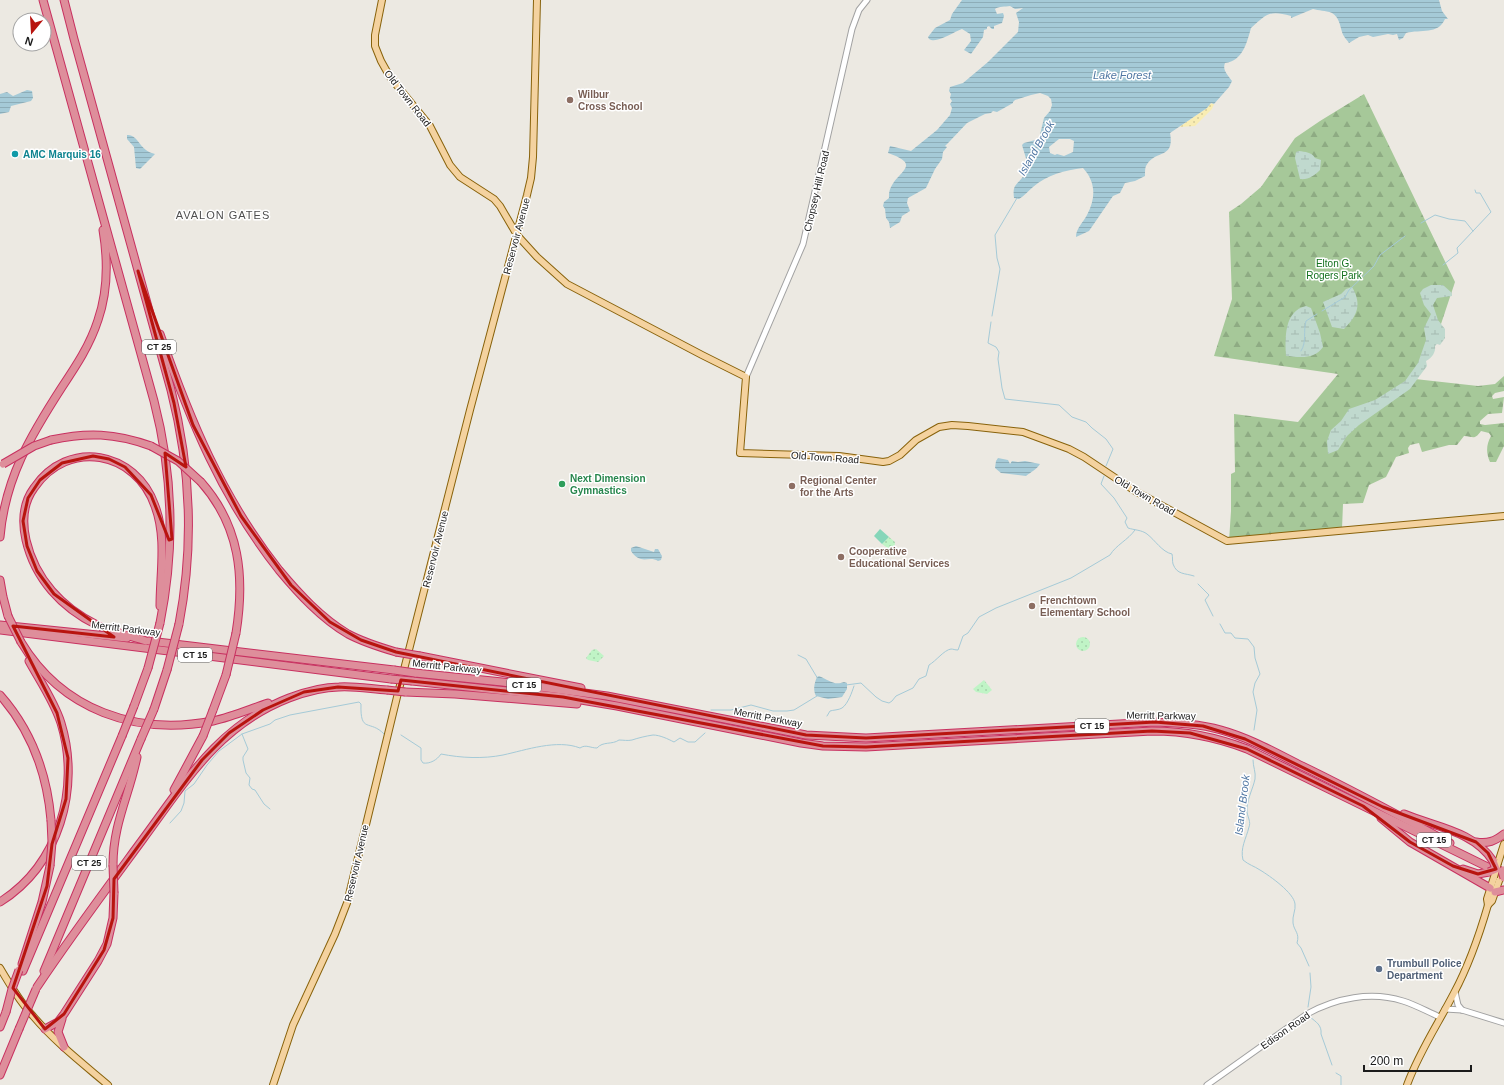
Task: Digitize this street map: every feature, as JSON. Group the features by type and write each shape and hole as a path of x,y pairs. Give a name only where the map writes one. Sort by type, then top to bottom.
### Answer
{"highway":[{"name":"CT 25","path":"0,1027 21,970 122,736 148,668 160,623 168,571 170,531 169,492 165,452 154,401 44,0"},
{"name":"CT 25","path":"0,1075 154,709 167,670 179,624 189,546 189,506 186,467 174,403 64,0"},
{"path":"0,537 5,504 20,460 34,431 88,346 100,314 106,289 106,256 94,184"},
{"path":"138,271 193,425 223,485 255,537 291,585 311,606 347,634 396,652 623,696 634,701"},
{"path":"2,465 34,446 73,435 103,435 126,438 151,446 178,462 201,482 215,500 231,532 239,565 240,586 236,633 226,675 203,736 179,783 144,837"},
{"path":"146,641 111,630 88,620 58,599 37,571 31,559 24,533 23,521 25,509 34,488 50,471 62,463 77,458 93,456 109,458 125,467 141,481 151,495 156,507 161,528 160,623"},
{"path":"0,580 8,616 19,642 54,706 60,721 67,751 68,785 62,819 47,853 39,866 25,882 0,902"},
{"name":"Merritt Parkway","path":"0,625 554,689 634,701 783,731 830,737 866,738 1155,722 1184,723 1203,726 1222,730 1245,738 1383,807 1499,871"},
{"name":"Merritt Parkway","path":"0,630 412,682 563,697 638,710 801,743 846,747 1152,731 1190,733 1219,739 1247,749 1499,871"},
{"path":"19,642 44,673 76,699 106,714 137,722 177,726 215,721 304,692 338,687 552,701 632,712 638,710"},
{"path":"37,988 76,928 196,768 221,740 263,710 304,692"},
{"path":"0,695 16,716 31,741 44,780 51,820 52,842 50,866 42,902 21,970"},
{"path":"45,1029 58,1022 67,1010 107,944 113,918 113,865 117,827 134,771 141,739"},
{"path":"1362,806 1367,811 1384,820 1410,842 1453,866 1478,874 1499,871 1488,853 1476,842 1444,827 1383,807"},
{"path":"1476,842 1490,842 1504,834"},
{"path":"1453,866 1460,872 1492,890 1504,890"},
{"path":"64,1047 59,1035 59,1029 67,1010"}],"main road":[{"name":"Old Town Road","path":"382,0 375,30 375,40 377,53 385,69 430,126 454,171 460,177 494,199 500,206 517,236 537,257 567,284 702,356 746,377 740,453 839,456 883,462 889,461 900,455 916,440 939,427 952,425 1023,432 1084,457 1135,491 1227,541 1504,516"},
{"name":"Reservoir Avenue","path":"273,1085 293,1025 337,930 347,903 399,689 470,410 517,236 531,178 534,157 537,0"},
{"path":"1407,1085 1416,1062 1455,992 1472,954 1488,905 1492,901 1492,890 1499,871 1504,844"},
{"path":"0,968 22,1002 45,1029 108,1085"}],"street":[{"name":"Chopsey Hill Road","path":"746,377 803,244 854,23 859,10 867,0"},
{"path":"1455,992 1458,1005 1462,1010"},
{"name":"Edison Road","path":"1207,1085 1307,1014 1318,1008 1338,1001 1366,996 1378,997 1403,1001 1440,1017"},
{"path":"1445,1010 1462,1010 1504,1023"}],"highlighted area":[{"path":"138,271 193,425 241,516 291,585 330,622 361,640 396,652 806,735 866,738 1155,722 1203,726 1245,739 1383,807 1476,842 1488,853 1496,869 1478,874 1453,866 1410,842 1363,806 1247,749 1190,733 1152,731 866,747 823,746 563,697 401,680 398,691 338,687 304,692 263,710 229,733 202,760 114,879 113,918 104,950 64,1014 45,1029 13,988 47,886 52,844 66,799 68,758 57,713 13,626 114,637 54,594 37,571 27,546 23,521 28,498 40,480 62,463 93,456 109,459 125,467 151,495 169,540 172,539 165,453 186,467 174,403"}],"green space":[{"name":"Elton G. Rogers Park","path":"1364,94 1455,282 1438,333 1415,379 1478,386 1495,384 1504,376 1504,391 1495,393 1492,396 1493,399 1504,397 1502,413 1488,414 1480,421 1480,424 1485,425 1504,423 1504,446 1496,462 1490,462 1487,449 1491,436 1489,433 1481,431 1475,437 1464,436 1457,445 1449,445 1422,452 1419,443 1410,445 1408,448 1409,453 1396,457 1386,477 1369,485 1363,503 1343,504 1342,529 1229,541 1231,474 1235,472 1234,414 1298,422 1338,374 1214,356 1232,299 1229,212 1261,187 1295,138"},
{"path":"1299,151 1310,153 1315,158 1321,160 1320,170 1313,176 1300,179 1295,158 1296,152"},
{"path":"1431,285 1443,285 1452,293 1452,296 1437,298 1433,305 1438,320 1445,329 1445,338 1440,345 1437,344 1435,346 1433,355 1426,361 1427,366 1410,389 1359,425 1347,436 1338,450 1328,454 1327,441 1331,430 1341,421 1349,409 1375,400 1405,381 1418,363 1426,340 1424,328 1431,314 1424,305 1420,293 1423,289"},
{"path":"1352,287 1358,304 1353,319 1344,329 1332,327 1323,302"},
{"path":"1306,306 1311,308 1320,333 1323,347 1311,356 1286,356 1287,326 1293,313"},
{"path":"880,529 889,537 882,544 874,536"},
{"path":"889,537 895,542 894,557 887,552 889,549 882,544"},
{"path":"1083,637 1088,639 1090,644 1088,649 1083,651 1078,649 1076,644 1078,639"},
{"path":"596,649 604,656 598,662 588,660 586,658 592,650"},
{"path":"984,680 992,690 987,694 976,692 973,689"}],"sand":[{"path":"1211,103 1214,104 1212,109 1195,126 1179,127 1207,108"}],"water":[{"name":"Lake Forest","path":"962,0 1439,0 1442,11 1448,19 1445,19 1442,24 1434,29 1406,33 1403,38 1399,40 1397,34 1373,37 1368,35 1359,37 1349,43 1344,36 1338,19 1329,12 1313,9 1291,18 1291,16 1278,13 1265,16 1251,28 1246,45 1240,55 1236,59 1225,63 1225,70 1232,81 1229,87 1214,104 1211,103 1207,108 1170,133 1170,147 1167,151 1154,157 1150,161 1146,167 1145,176 1135,181 1125,183 1120,193 1113,196 1089,231 1076,237 1078,228 1090,209 1093,196 1090,179 1083,168 1050,176 1038,183 1019,199 1014,198 1014,189 1024,175 1028,165 1022,145 1024,143 1039,139 1044,118 1050,111 1052,105 1051,99 1048,96 1040,93 1015,100 1013,103 997,112 993,111 967,123 945,146 947,147 943,152 942,159 935,169 926,188 908,198 907,203 910,211 902,216 900,222 890,228 883,206 884,202 889,198 890,189 894,182 906,167 905,162 900,158 888,153 890,146 911,151 937,130 950,115 952,108 950,104 952,101 949,91 950,87 963,83 988,62 1018,32 1019,22 1016,13 1023,8 1015,9 1010,6 995,9 997,14 1003,13 1004,16 1002,23 994,26 994,29 989,26 984,30 983,37 971,54 964,50 971,41 970,34 962,29 936,40 929,39 928,37 935,28 950,20 952,14","holes":["1059,139 1070,139 1074,141 1073,152 1064,156 1050,153 1049,147"]},
{"path":"27,90 32,91 33,98 31,101 11,106 9,112 0,114 0,94 7,92 13,96"},
{"path":"127,135 133,136 147,151 155,154 140,169 136,168 134,147 127,139"},
{"path":"998,458 1008,460 1010,464 1012,461 1025,461 1040,464 1026,476 1001,473 995,468"},
{"path":"636,546 654,552 655,549 658,549 662,556 661,560 658,561 655,559 638,558 631,551 631,548"},
{"path":"819,676 834,683 847,683 847,689 842,697 828,699 816,696 814,691 817,677"}],"waterway":[{"path":"1443,265 1458,253 1457,248 1491,212 1480,193 1476,193 1475,190"},
{"name":"Island Brook","path":"992,316 1000,269 997,258 995,235 1017,198"},
{"path":"1421,223 1435,215 1465,221 1473,231"},
{"path":"1322,311 1345,297 1349,290 1374,266 1380,255 1405,236"},
{"path":"1301,351 1304,344 1306,321 1317,314"},
{"name":"Island Brook","path":"991,322 988,343 996,347 999,352 998,359 1005,399 1059,405 1072,417 1086,422 1106,439 1113,449 1106,466"},
{"name":"Island Brook","path":"1104,476 1101,484 1114,498 1127,518 1125,522 1128,528 1147,534 1168,553 1172,554 1173,564 1179,572 1194,576"},
{"path":"846,685 861,683 876,697 889,703 896,696 913,688 919,679 926,676 929,665 943,653 951,649 958,650 963,636 968,633 979,617 996,608 1071,578 1110,555 1115,548 1135,530"},
{"name":"Island Brook","path":"1198,584 1209,595 1205,600 1213,616"},
{"name":"Island Brook","path":"1220,624 1225,633 1231,633 1235,638 1248,639 1254,647 1255,658 1260,674 1255,683 1253,692 1257,710 1254,730"},
{"path":"798,655 806,659 818,679"},
{"path":"827,716 830,711 842,708 846,704 850,698 854,686"},
{"path":"711,710 731,710 751,705 773,711 787,711 794,710 817,696"},
{"path":"170,823 181,811 184,803 185,791 194,784 219,751 242,734 270,724 275,720 290,715 359,702 361,704 361,713 364,723 374,727 384,734"},
{"path":"401,735 421,748 421,760 423,763 428,763 433,761 441,754 464,757 495,756 552,745 580,748 586,746 597,748 602,744 619,740 630,740 653,735 661,736 674,742 680,738 688,742 695,742 705,733"},
{"path":"242,734 248,749 243,757 243,760 246,773 250,778 249,785 255,790 264,804 270,809"},
{"name":"Island Brook","path":"1253,760 1255,779 1248,804 1247,812 1250,825 1243,847 1243,860 1275,880 1291,895 1295,904 1293,923 1297,934 1297,943 1301,948 1309,966"},
{"name":"Island Brook","path":"1308,1007 1311,987 1310,973"},
{"name":"Island Brook","path":"1310,1017 1320,1026 1321,1034 1332,1065"},
{"name":"Island Brook","path":"1336,1073 1341,1076 1341,1085"}],"place":[{"name":"Wilbur Cross School","path":"570,100"},
{"name":"AMC Marquis 16","path":"15,154"},
{"name":"Next Dimension Gymnastics","path":"562,484"},
{"name":"Regional Center for the Arts","path":"792,486"},
{"name":"Cooperative Educational Services","path":"841,557"},
{"name":"Frenchtown Elementary School","path":"1032,606"},
{"name":"Trumbull Police Department","path":"1379,969"}],"district":[{"name":"AVALON GATES","path":"223,215"}]}
